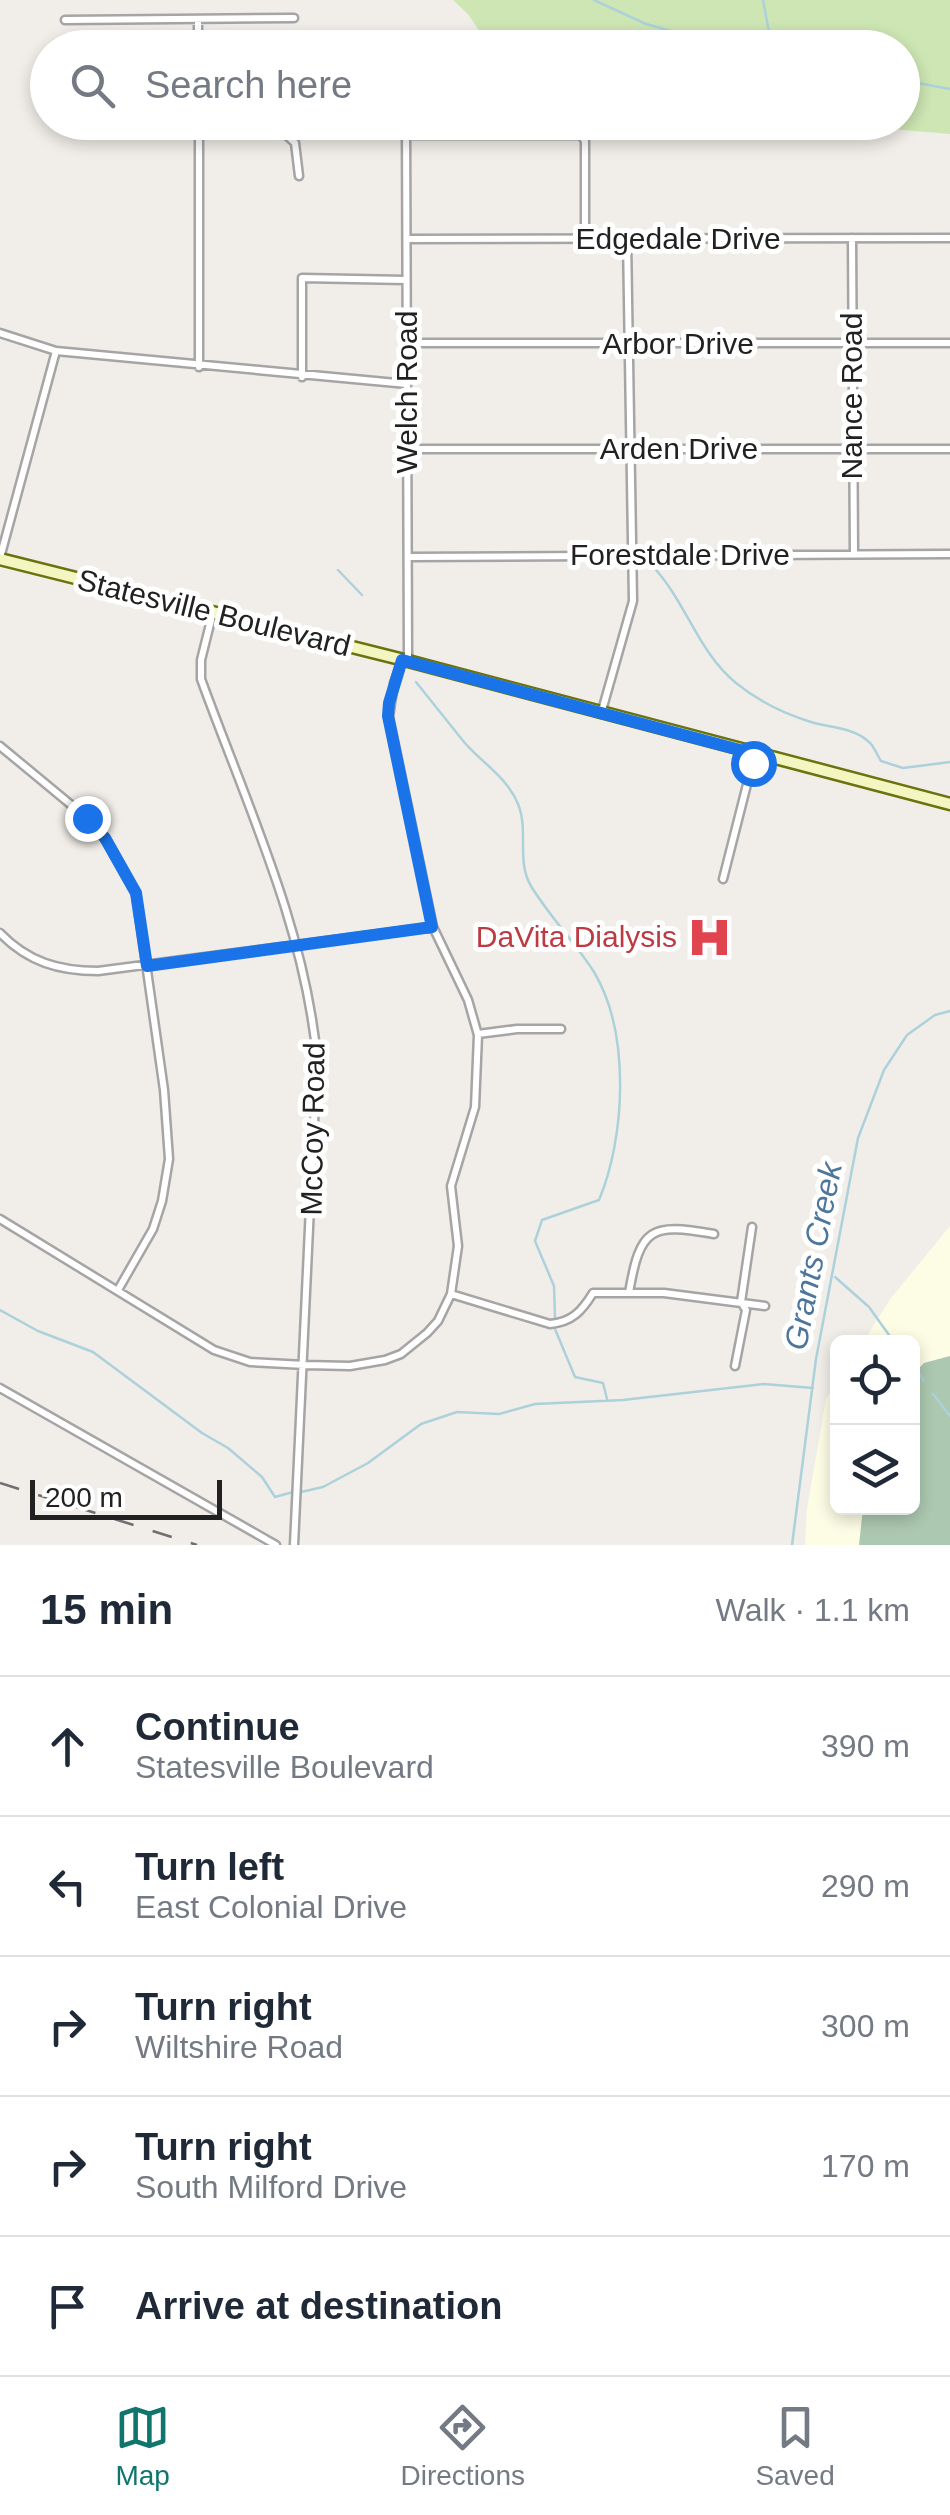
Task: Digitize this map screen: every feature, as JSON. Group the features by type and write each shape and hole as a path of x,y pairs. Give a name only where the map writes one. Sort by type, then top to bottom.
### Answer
{"main road":[{"name":"Statesville Boulevard","path":"0,559 405,660 950,804"}],"street":[{"path":"65,20 294,18"},
{"path":"198,19 198,30"},
{"path":"199,140 199,367"},
{"path":"292,140 299,176"},
{"name":"Welch Road","path":"406,140 409,556 405,660 388,716 432,927 468,1000 478,1034"},
{"path":"584,140 585,240"},
{"name":"Nance Road","path":"852,238 854,554"},
{"name":"Edgedale Drive","path":"407,240 950,238"},
{"path":"601,714 632,601 627,240"},
{"path":"302,376 302,278 406,280"},
{"path":"0,333 56,352 407,384"},
{"name":"Arbor Drive","path":"407,344 950,343"},
{"path":"0,559 56,352"},
{"name":"Arden Drive","path":"408,449 950,449"},
{"name":"Forestdale Drive","path":"409,556 950,554"},
{"name":"McCoy Road","path":"213,612 201,660 201,679 298,945 314,1022 318,1096 294,1545"},
{"path":"0,746 87,818 105,838 136,893 170,1159 153,1229 118,1290"},
{"path":"723,879 755,754"},
{"path":"0,934 36,960 67,970 98,971 432,927"},
{"path":"0,1218 214,1350 250,1362 304,1365 369,1364 401,1354 438,1320 452,1294 458,1246 451,1186 475,1107 478,1034 517,1028 561,1029"},
{"path":"629,1293 643,1243 650,1234 668,1227 714,1234"},
{"path":"735,1366 746,1310 741,1302 752,1227"},
{"path":"452,1294 550,1324 562,1323 583,1310 593,1293 664,1293 765,1306"},
{"path":"0,1388 276,1545"}],"shaded area":[{"path":"950,1226 950,1545 805,1545 807,1509 830,1393 830,1515 920,1515 920,1335 867,1335 891,1298"},
{"path":"950,1356 950,1545 859,1545 862,1515 920,1515 920,1367"}],"green space":[{"path":"453,0 950,0 950,134 920,131 920,30 479,30"}],"waterway":[{"path":"594,0 668,30"},
{"path":"763,0 769,30"},
{"path":"920,83 950,89"},
{"path":"338,570 362,595"},
{"path":"656,570 712,658 753,695 801,719 856,733 871,744 881,761 903,768 950,762"},
{"path":"416,682 513,794 523,824 523,856 531,886 594,972 614,1025 619,1055 619,1117 599,1200 542,1220 535,1241 554,1286 555,1318"},
{"name":"Grants Creek","path":"792,1545 816,1359 858,1138 884,1070 907,1035 935,1015 950,1011"},
{"path":"835,1277 869,1307 889,1335"},
{"path":"0,1310 38,1331 93,1352 228,1448 262,1477 275,1497 293,1492"},
{"path":"555,1329 575,1377 603,1383 607,1399"},
{"path":"920,1375 924,1381"},
{"path":"301,1492 323,1487 368,1463 421,1424 457,1412 499,1414 535,1404 623,1400 764,1384 813,1388"},
{"path":"933,1394 950,1416"}],"railway":[{"path":"0,1483 197,1545"}],"place":[{"name":"DaVita Dialysis","path":"710,937"}],"route":[{"path":"87,818 105,838 136,893 147,966 432,927 388,716 402,660 755,754 753,763"}]}
